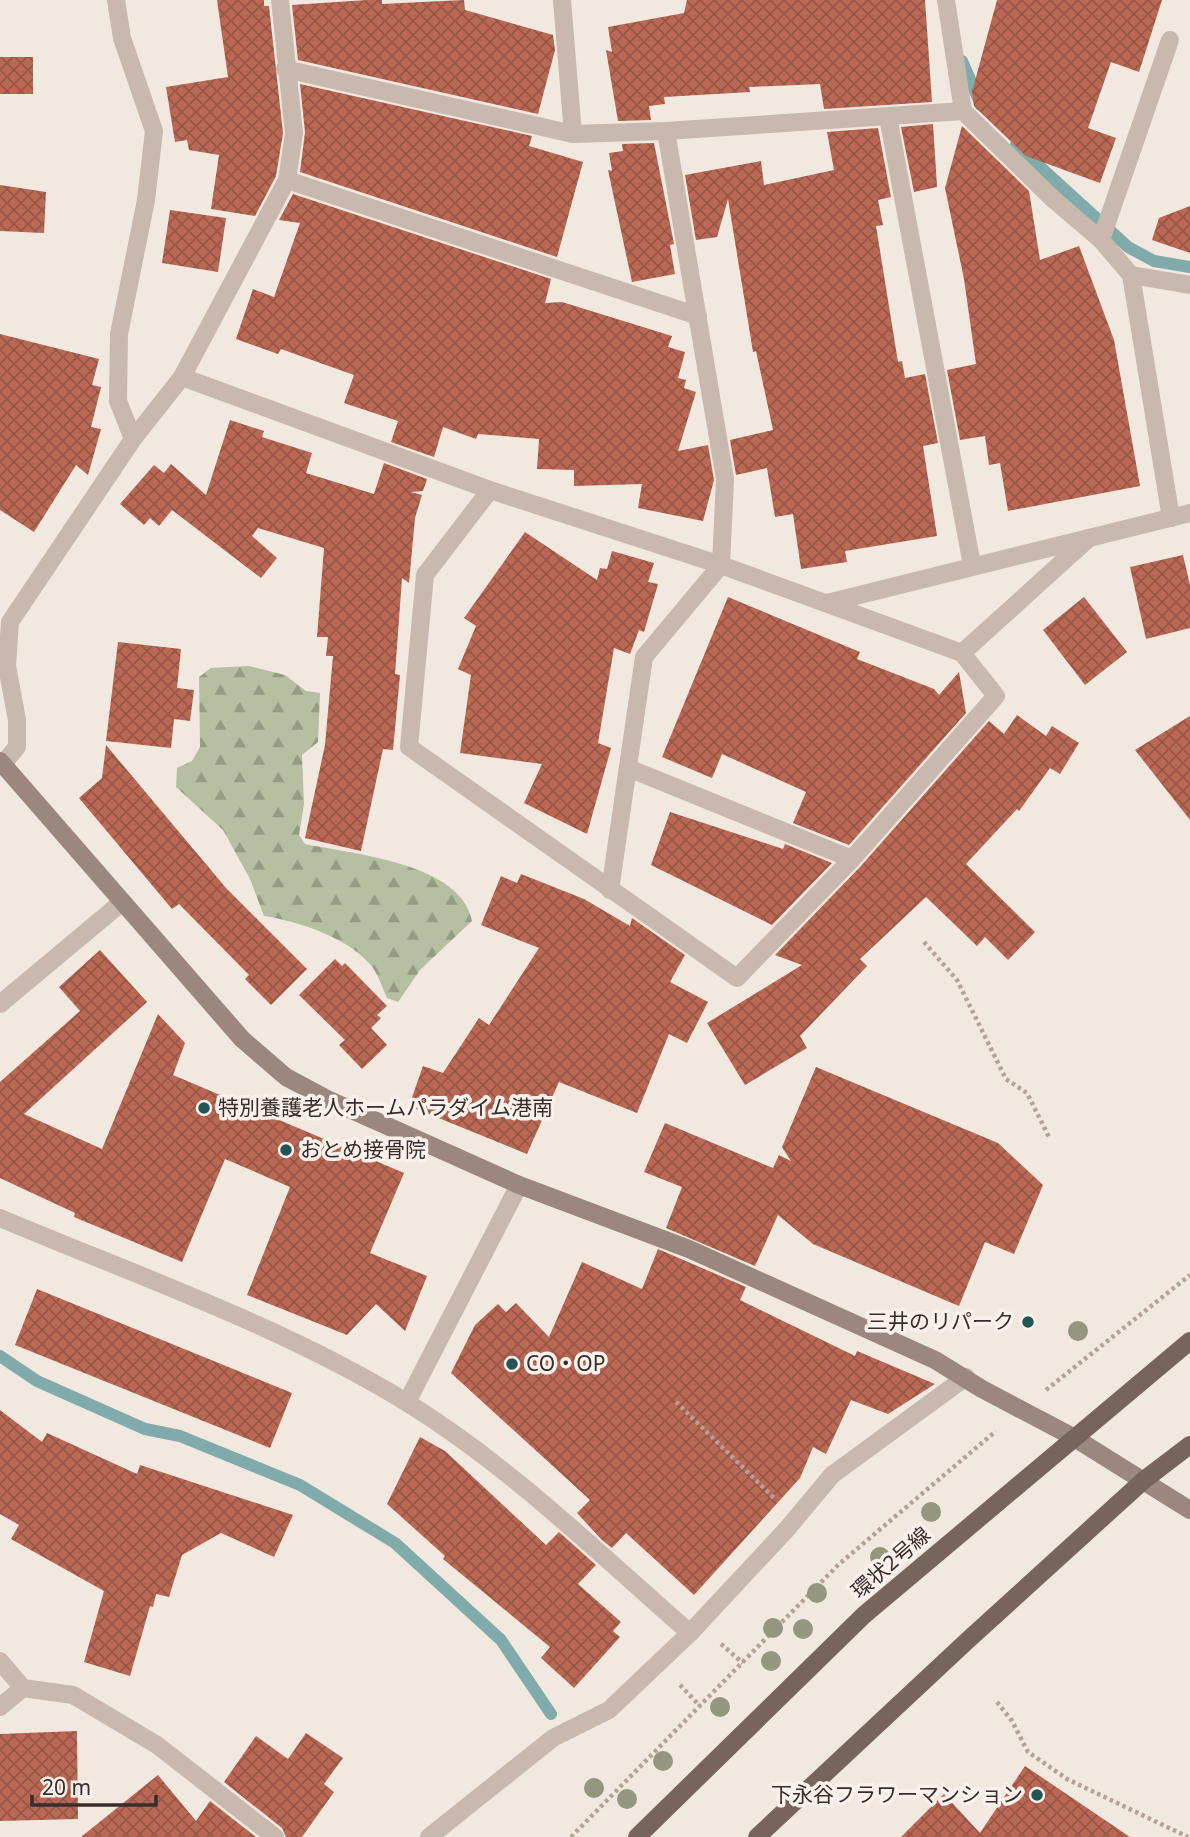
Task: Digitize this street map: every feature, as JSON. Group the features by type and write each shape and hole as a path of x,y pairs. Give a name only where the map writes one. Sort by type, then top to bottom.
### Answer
{"main road":[{"name":"環状2号線","path":"637,1837 864,1615 1190,1341"},
{"path":"757,1837 1144,1480 1190,1445"}],"street":[{"path":"116,0 122,38 154,131 146,200 119,334 118,401 133,439"},
{"path":"280,0 285,69 294,133 287,180 182,377 133,439 10,622 7,666 18,720 16,747 1,763 242,1039 286,1077 327,1099 519,1185 689,1249 966,1377 982,1389 1073,1437 1190,1510"},
{"path":"562,0 573,134"},
{"path":"946,0 963,111 1053,199 1101,240 1131,275 1171,517"},
{"path":"1101,240 1171,40"},
{"path":"285,69 573,134 666,131 963,111"},
{"path":"888,117 972,565"},
{"path":"610,890 644,657 721,565 725,480 666,131"},
{"path":"287,180 698,316"},
{"path":"1131,275 1190,285"},
{"path":"182,377 491,490 721,565 962,653 996,696 852,859 737,978 409,747 425,575 491,490"},
{"path":"827,603 1190,513"},
{"path":"962,653 1090,537"},
{"path":"628,768 852,859"},
{"path":"0,1004 121,903"},
{"path":"407,1402 519,1185"},
{"path":"0,1218 325,1355 407,1402 485,1455 690,1633"},
{"path":"429,1837 553,1738 609,1710 690,1633 797,1518 832,1475 966,1377"},
{"path":"0,1661 23,1688 73,1695 157,1745 275,1837"},
{"path":"0,1707 23,1688"}],"path":[{"path":"923,942 957,980 1006,1079 1027,1093 1050,1139"},
{"path":"571,1837 838,1565 1021,1410 1190,1275"},
{"path":"676,1402 755,1482 797,1518"},
{"path":"715,1650 722,1643 743,1663"},
{"path":"685,1681 680,1686 700,1706"},
{"path":"997,1702 1013,1721 1028,1752 1058,1772 1188,1837"}],"green space":[{"path":"249,666 285,675 306,691 320,693 318,742 302,755 304,804 299,835 305,844 402,864 448,886 464,901 472,921 420,970 398,1002 387,998 373,968 352,948 308,927 264,916 250,879 223,830 176,787 177,768 192,761 200,747 199,677 211,668"}],"building":[{"path":"217,0 264,0 264,6 269,6 283,133 276,176 255,216 211,209 219,155 189,150 187,140 175,142 166,87 228,77"},
{"path":"382,0 382,4 464,0 465,10 553,35 555,50 538,114 298,60 292,5"},
{"path":"687,0 925,0 932,102 824,109 820,84 749,87 750,92 664,97 665,104 649,106 651,120 618,121 606,50 612,52 608,27 684,13"},
{"path":"997,0 1162,0 1139,72 1111,62 1088,128 1116,138 1100,183 1026,156 974,106 972,92"},
{"path":"0,57 33,57 33,94 0,94"},
{"path":"300,84 532,136 529,146 583,162 557,257 300,172 305,132"},
{"path":"933,124 937,187 914,192 901,127"},
{"path":"962,126 1029,191 1040,260 1079,246 1114,340 1140,486 1008,511 1000,463 989,465 985,436 960,440 947,370 976,364 964,279 945,188"},
{"path":"878,128 891,197 878,200 883,225 876,226 898,362 902,361 905,378 925,374 938,443 923,446 937,536 845,551 847,562 801,569 793,514 775,517 767,468 736,475 730,440 773,430 756,351 753,352 728,199 717,237 696,240 685,175 761,161 764,185 834,170 827,132"},
{"path":"654,143 674,244 670,245 675,274 632,282 608,170 612,171 609,153 623,151 622,144"},
{"path":"0,185 46,192 44,233 0,231"},
{"path":"293,194 551,279 545,303 562,302 672,336 668,347 685,352 678,378 686,380 684,388 696,392 678,451 708,445 714,480 703,521 638,508 642,484 574,486 574,470 537,469 539,439 478,434 476,439 443,427 434,457 391,442 398,421 344,403 354,375 281,349 278,354 236,339 253,289 274,297 300,223 279,220"},
{"path":"1190,206 1190,253 1152,240 1159,218"},
{"path":"170,210 226,218 218,272 162,263"},
{"path":"0,334 99,359 92,385 101,387 91,427 101,429 88,475 76,465 34,532 0,510"},
{"path":"230,420 264,431 262,437 312,453 306,473 374,494 384,463 427,479 423,491 411,492 422,495 415,518 409,583 402,578 395,674 400,675 393,750 383,749 361,851 305,838 325,745 333,656 326,656 328,637 317,637 324,548 258,528 252,536 277,558 261,578 172,510 159,526 150,518 144,525 120,504 154,465 164,473 171,464 206,495"},
{"path":"525,532 597,580 600,568 607,569 612,551 654,563 648,582 658,584 644,632 639,630 630,654 614,648 598,743 611,748 587,834 524,803 542,764 460,753 471,675 458,669 476,626 464,618"},
{"path":"1183,555 1190,585 1190,628 1146,639 1130,567"},
{"path":"728,597 860,652 857,659 934,689 939,695 959,672 966,713 849,845 793,823 806,792 722,754 712,778 662,757"},
{"path":"1084,597 1127,652 1085,685 1043,630"},
{"path":"118,642 181,649 177,688 194,690 190,721 174,719 171,748 106,741"},
{"path":"1017,715 1046,736 1052,726 1079,743 1060,774 1050,768 1019,811 1017,809 966,864 1035,932 1008,960 985,937 977,946 926,897 860,959 867,966 800,1036 807,1048 745,1085 707,1023 802,965 775,955 860,867 989,721 1004,734"},
{"path":"1190,716 1190,820 1135,750"},
{"path":"106,745 226,888 307,969 271,1005 245,979 249,975 179,904 172,909 79,798 102,778"},
{"path":"670,812 783,849 785,844 832,863 772,925 651,865"},
{"path":"521,874 584,899 630,926 632,918 685,955 670,982 708,1002 687,1043 669,1034 637,1113 559,1082 527,1154 409,1106 423,1066 443,1073 479,1018 489,1025 539,948 481,925 501,876 517,883"},
{"path":"100,950 147,1002 24,1114 102,1149 158,1014 185,1043 173,1075 404,1173 370,1253 427,1276 405,1331 376,1304 347,1335 247,1295 290,1187 225,1159 182,1262 74,1217 75,1213 0,1178 0,1082 80,1011 59,987"},
{"path":"335,959 342,966 345,963 387,1006 377,1015 381,1018 371,1028 387,1045 362,1069 339,1045 345,1040 299,995"},
{"path":"816,1067 998,1143 1043,1185 1014,1254 985,1242 959,1306 813,1244 778,1215 755,1266 666,1228 682,1187 644,1172 665,1123 773,1168 779,1155 791,1161 782,1147"},
{"path":"658,1249 746,1287 740,1300 855,1356 857,1351 935,1384 888,1414 851,1400 826,1454 813,1447 800,1478 694,1595 626,1533 612,1548 602,1540 577,1513 590,1500 451,1373 475,1325 498,1304 506,1312 516,1303 549,1337 582,1262 642,1289"},
{"path":"37,1289 292,1393 270,1448 15,1345"},
{"path":"0,1410 42,1442 47,1433 137,1474 140,1465 293,1515 274,1557 221,1533 182,1555 169,1597 156,1594 153,1607 150,1606 130,1676 84,1662 104,1591 11,1539 19,1525 0,1514"},
{"path":"420,1437 445,1451 546,1545 559,1532 596,1565 578,1584 621,1622 613,1631 620,1637 574,1688 541,1658 550,1647 443,1559 445,1556 387,1504"},
{"path":"77,1731 78,1819 0,1821 0,1734"},
{"path":"306,1733 343,1758 324,1784 334,1792 302,1837 286,1837 282,1828 224,1782 256,1736 288,1759"},
{"name":"下永谷フラワーマンション","path":"1025,1766 1130,1837 901,1837 944,1794 980,1833"},
{"path":"158,1775 196,1821 210,1801 256,1837 81,1837"}],"waterway":[{"path":"962,61 981,105"},
{"path":"1016,145 1128,247 1154,261 1190,267"},
{"path":"0,1356 37,1381 145,1429 180,1436 300,1485 395,1543 501,1640 551,1714"}],"place":[{"name":"特別養護老人ホームパラダイム港南","path":"204,1108"},
{"name":"おとめ接骨院","path":"286,1150"},
{"name":"三井のリパーク","path":"1028,1322"},
{"name":"CO・OP","path":"512,1364"},
{"name":"下永谷フラワーマンション","path":"1037,1795"}]}
